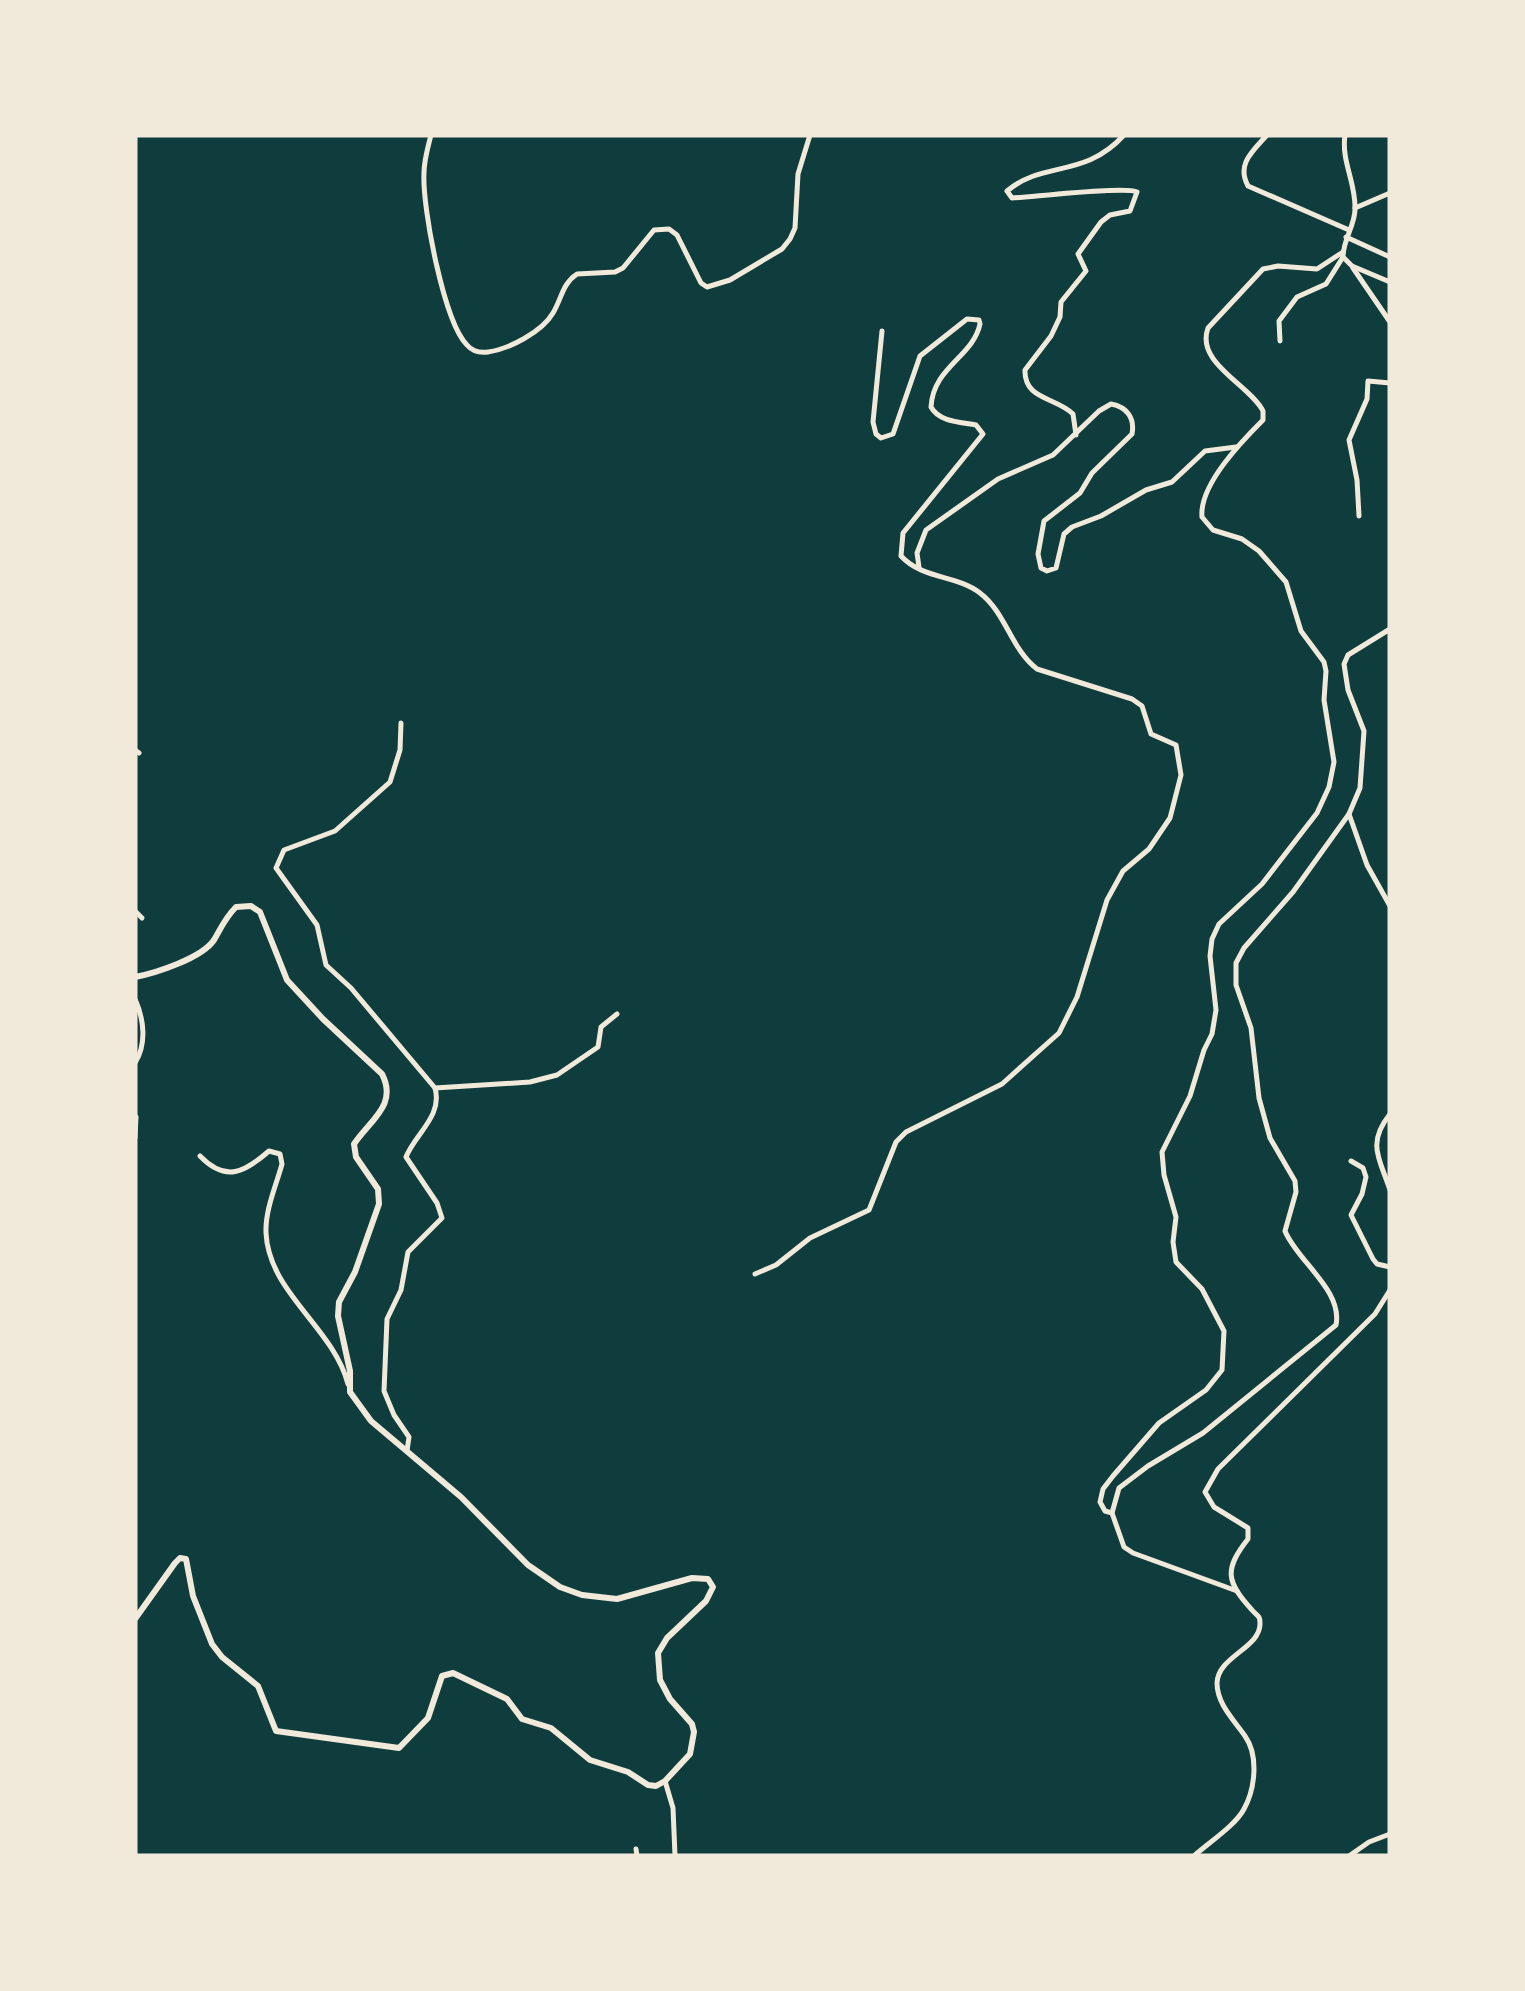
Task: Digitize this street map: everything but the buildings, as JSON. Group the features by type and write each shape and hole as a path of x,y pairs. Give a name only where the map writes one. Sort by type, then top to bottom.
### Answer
{"street":[{"path":"431,135 424,171 425,201 436,258 460,337 469,348 486,353 545,324 562,290 578,274 623,268 654,230 668,229 676,235 706,287 730,280 782,248 795,228 796,184 810,135"},
{"path":"1076,435 1073,414 1026,386 1025,370 1059,322 1061,302 1086,270 1078,254 1082,246 1110,215 1130,212 1137,192 1128,188 1012,198 1008,191 1040,174 1094,160 1124,135"},
{"path":"1267,135 1244,163 1248,186 1390,257"},
{"path":"1280,341 1279,321 1297,297 1321,288 1343,254 1355,208 1344,156 1345,135"},
{"path":"1355,208 1390,193"},
{"path":"1343,254 1390,322"},
{"path":"1112,1513 1100,1502 1113,1476 1159,1422 1206,1390 1222,1370 1224,1331 1202,1289 1176,1262 1176,1217 1162,1163 1166,1141 1190,1096 1212,1034 1216,1010 1212,939 1219,924 1262,884 1318,812 1334,762 1324,700 1324,662 1301,631 1286,582 1259,550 1242,539 1212,530 1202,517 1205,499 1236,447 1263,420 1264,411 1205,346 1208,328 1263,269 1316,269 1343,254"},
{"path":"1352,266 1390,282"},
{"path":"755,1274 776,1265 810,1238 869,1210 896,1142 906,1132 1002,1084 1059,1032 1078,996 1107,900 1129,863 1149,849 1165,828 1180,788 1176,744 1151,734 1142,706 1132,699 1037,669 1026,661 984,595 919,569 901,556 903,533 982,434 976,425 935,414 931,399 939,379 972,342 980,324 979,320 967,318 925,350 908,384 893,434 882,438 872,422 882,330"},
{"path":"1359,516 1349,440 1368,399 1368,381 1390,383"},
{"path":"919,569 917,553 926,530 980,490 1052,455 1098,411 1111,404 1120,406 1133,422 1128,441 1092,473 1080,493 1044,521 1038,554 1041,568 1046,571 1056,568 1064,534 1072,526 1100,516 1146,490 1172,482 1205,452 1236,447"},
{"path":"1194,1856 1243,1812 1254,1769 1250,1744 1222,1704 1217,1685 1226,1664 1254,1637 1260,1617 1236,1591 1133,1553 1124,1546 1112,1513 1119,1488 1204,1433 1336,1325 1338,1316 1331,1300 1285,1232 1296,1192 1295,1181 1270,1138 1259,1098 1251,1028 1235,972 1244,948 1294,892 1349,814 1360,788 1364,730 1348,690 1344,664 1348,655 1390,628"},
{"path":"401,722 400,750 390,782 335,831 284,850 276,868 316,925 326,966 350,988 435,1088 438,1097 434,1112 406,1157 438,1203 442,1218 408,1252 401,1290 390,1309 386,1337 384,1391 409,1438 406,1453"},
{"path":"1349,814 1367,865 1390,906"},
{"path":"135,978 167,968 212,944 221,923 236,907 251,906 260,912 266,924 287,980 323,1020 382,1074 387,1084 385,1106 354,1144 356,1158 378,1189 378,1204 355,1272 339,1302 350,1392"},
{"path":"135,911 142,918"},
{"path":"135,999 142,1022 142,1052 135,1063"},
{"path":"435,1088 524,1084 557,1074 598,1047 600,1027 618,1014"},
{"path":"1390,1114 1382,1124 1376,1153 1390,1190"},
{"path":"135,1138 136,1117"},
{"path":"135,1620 175,1563 186,1559 193,1596 212,1644 258,1686 276,1731 399,1748 428,1718 442,1676 453,1672 507,1698 522,1720 559,1732 590,1760 628,1772 648,1785 665,1782 690,1754 692,1724 660,1680 658,1652 706,1601 712,1591 710,1582 692,1578 616,1600 582,1595 560,1586 528,1564 461,1498 371,1421 350,1392 344,1370 304,1307 279,1280 266,1231 282,1164 280,1154 270,1151 247,1169 231,1172 211,1168 200,1156"},
{"path":"1352,1161 1363,1168 1366,1177 1352,1215 1373,1259 1390,1267"},
{"path":"1236,1591 1230,1566 1248,1539 1248,1528 1207,1500 1209,1481 1375,1314 1390,1290"},
{"path":"665,1782 674,1808 675,1856"},
{"path":"1349,1856 1390,1834"}]}
